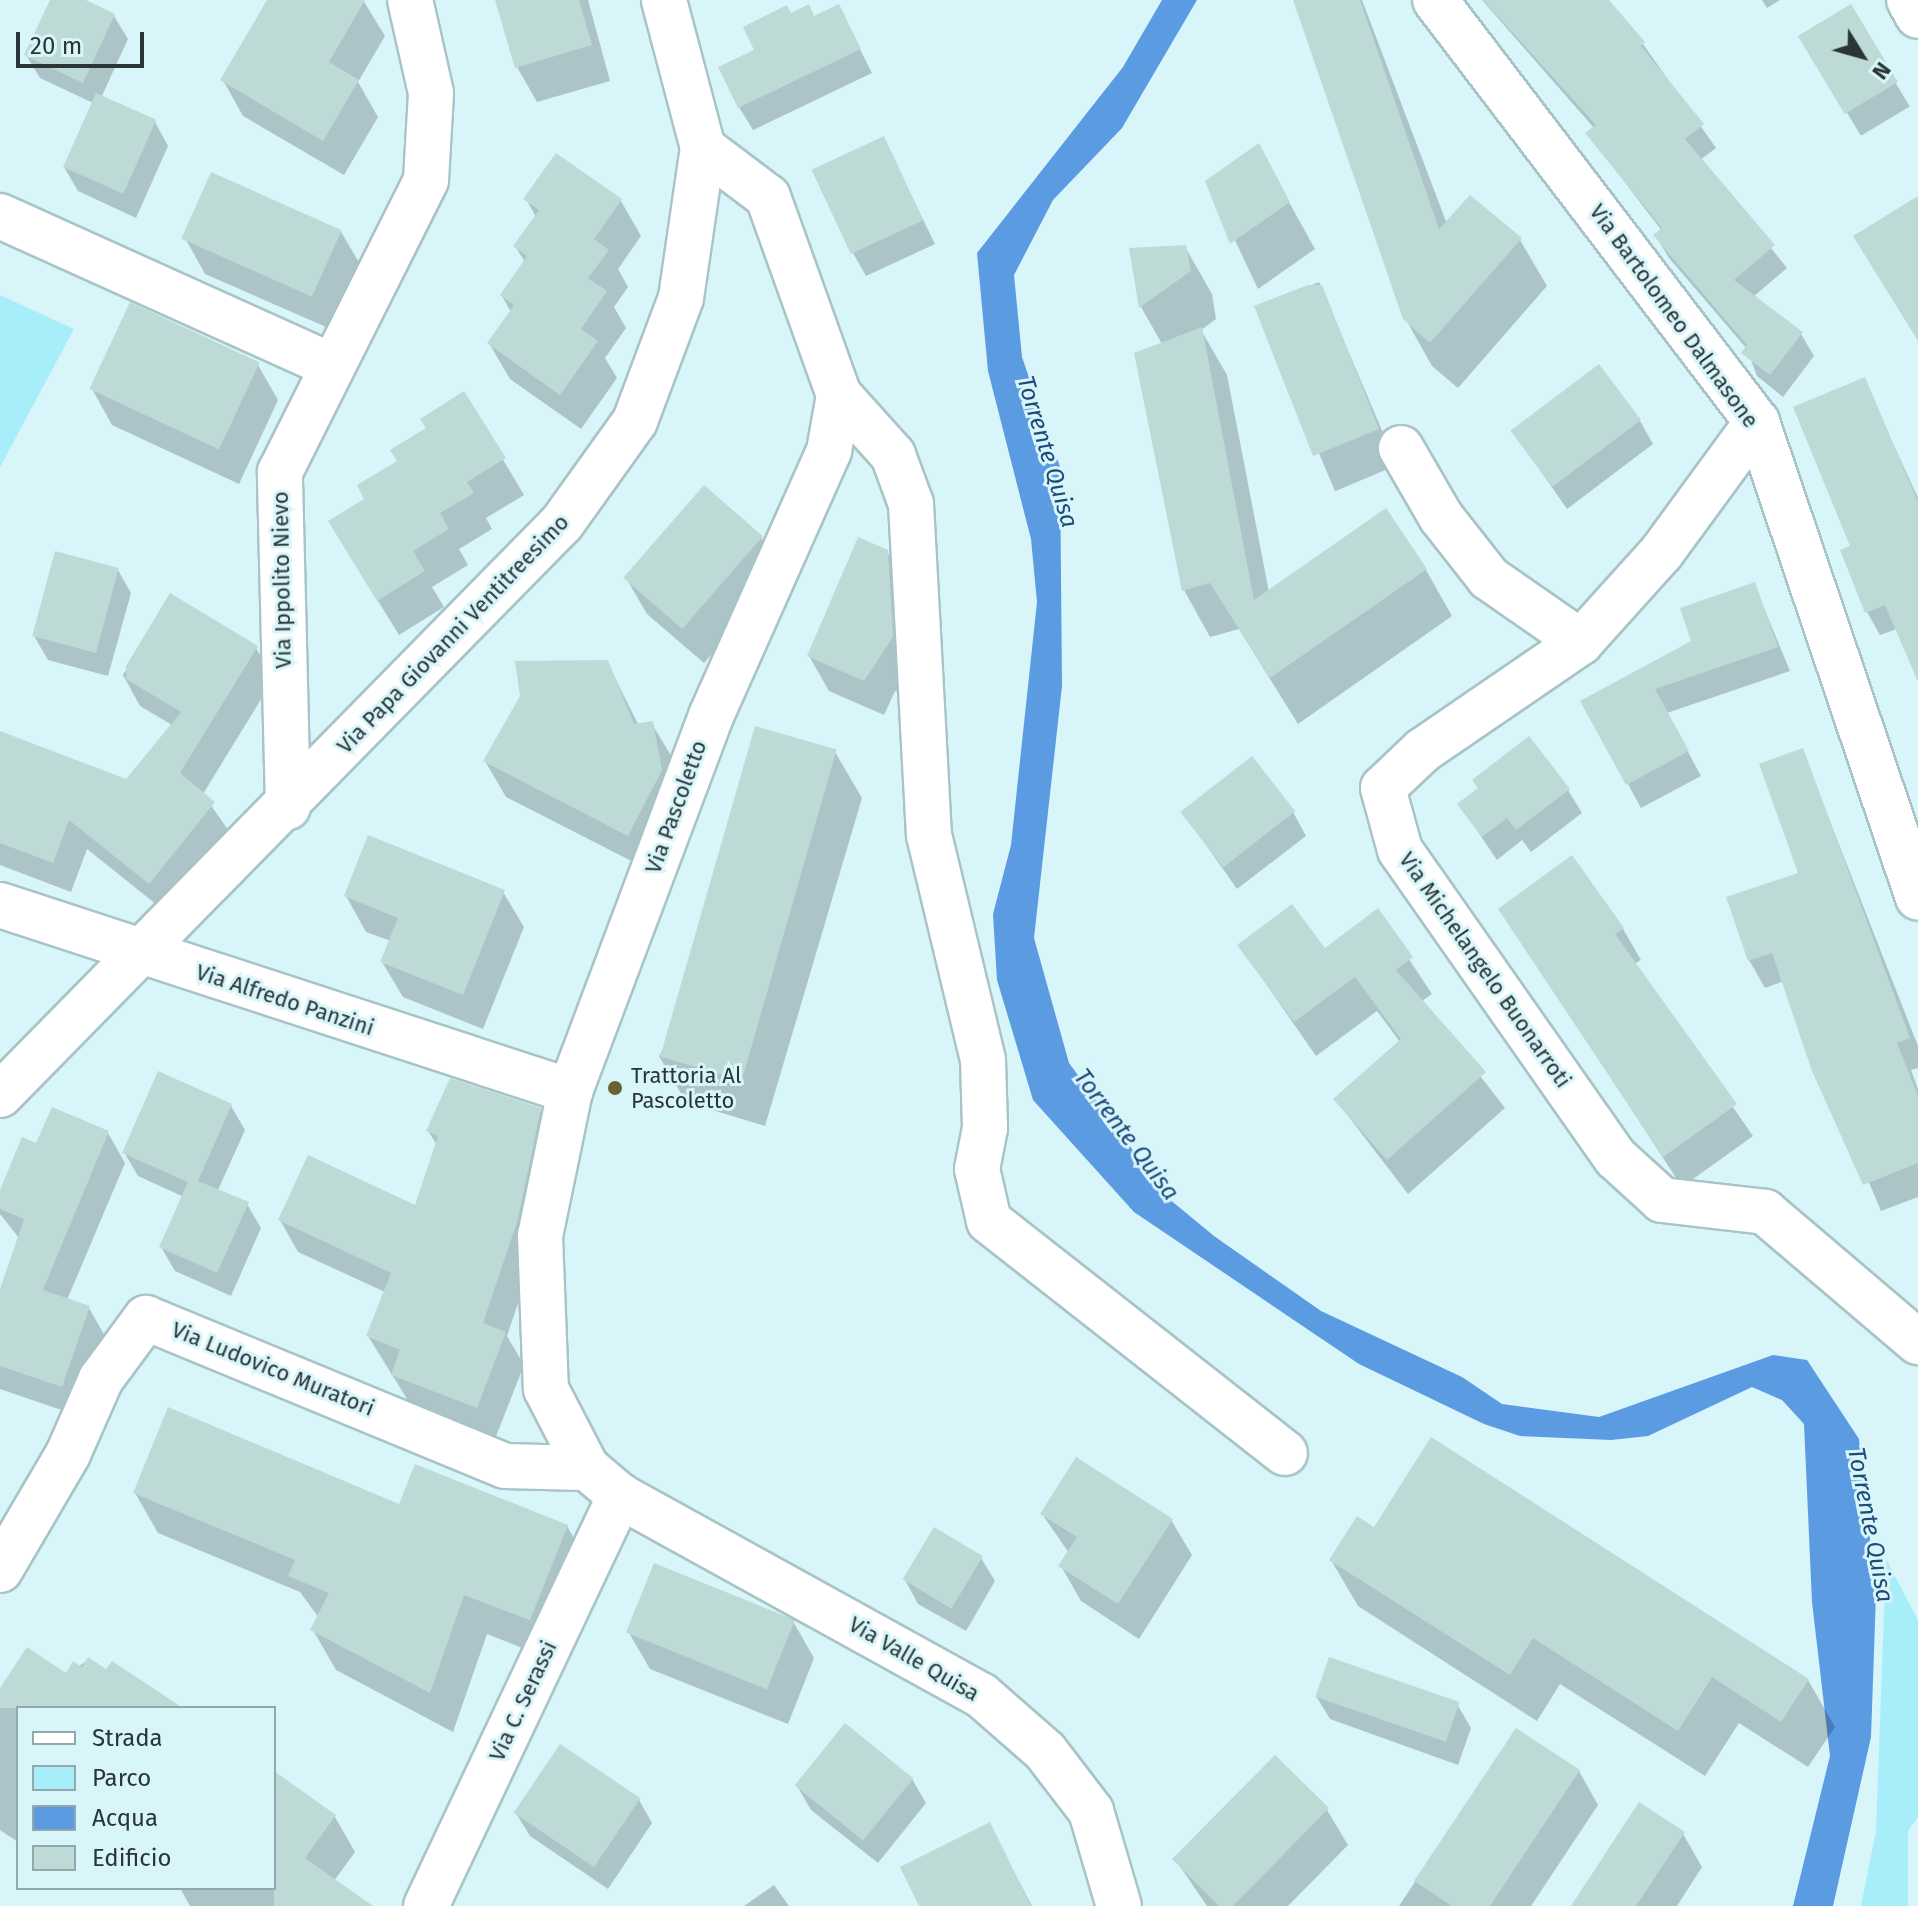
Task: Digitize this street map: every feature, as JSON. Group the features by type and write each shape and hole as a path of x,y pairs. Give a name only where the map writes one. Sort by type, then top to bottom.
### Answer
{"street":[{"name":"Via Ippolito Nievo","path":"288,807 280,472 330,365 426,180 431,93 410,0"},
{"name":"Via Bartolomeo Dalmasone","path":"1435,0 1757,422 1918,898"},
{"path":"1909,0 1918,16"},
{"name":"Via Papa Giovanni Ventitreesimo","path":"0,1095 288,807 562,523 635,421 681,298 703,148 667,12"},
{"name":"Via Pascoletto","path":"620,1496 587,1468 546,1389 538,1301 540,1236 570,1091 711,716 829,451 839,395 768,197 703,148"},
{"path":"0,216 330,365"},
{"path":"839,395 893,455 911,504 929,835 983,1060 985,1128 977,1169 989,1221 1285,1453"},
{"name":"Via Michelangelo Buonarroti","path":"1757,422 1661,553 1581,642 1423,750 1383,788 1400,850 1616,1158 1662,1200 1765,1212 1918,1342"},
{"path":"1401,448 1441,517 1489,578 1581,642"},
{"name":"Via Alfredo Panzini","path":"0,905 141,954 570,1091"},
{"name":"Via Ludovico Muratori","path":"0,1570 68,1454 101,1379 146,1318 505,1466 587,1468"},
{"name":"Via C. Serassi","path":"426,1906 620,1496"},
{"name":"Via Valle Quisa","path":"620,1496 981,1695 1045,1751 1091,1811 1119,1906"}],"green space":[{"path":"0,295 74,329 0,467"},
{"path":"1886,1559 1918,1620 1918,1817 1908,1831 1908,1906 1861,1906 1876,1831"}],"water":[{"name":"Torrente Quisa","path":"1162,0 1197,0 1122,128 1053,200 1014,275 1022,357 1060,467 1062,686 1034,938 1069,1063 1168,1198 1214,1236 1321,1311 1462,1377 1502,1404 1599,1417 1773,1355 1807,1360 1859,1439 1876,1594 1871,1737 1833,1906 1793,1906 1830,1756 1812,1602 1804,1424 1782,1400 1752,1387 1648,1436 1611,1440 1520,1436 1484,1424 1359,1364 1134,1212 1033,1100 997,980 993,914 1011,845 1037,602 1031,539 988,371 977,253 1123,67"}],"building":[{"path":"50,0 86,0 115,14 83,83 24,55"},
{"path":"267,0 365,0 329,62 359,80 323,141 220,80"},
{"path":"495,0 579,0 592,45 515,68"},
{"path":"1293,0 1360,0 1439,229 1470,195 1522,238 1430,343 1403,319"},
{"path":"1483,0 1609,0 1645,42 1641,46 1704,124 1685,139 1775,245 1734,280 1803,332 1770,375 1741,353 1747,345 1653,235 1662,228 1585,133 1596,125"},
{"path":"809,4 814,16 839,4 861,49 738,108 718,67 754,50 743,27 787,5 791,13"},
{"path":"1851,4 1898,82 1845,114 1798,36"},
{"path":"96,93 156,120 123,194 63,167"},
{"path":"884,136 923,220 851,254 811,170"},
{"path":"1259,143 1290,202 1230,244 1205,181"},
{"path":"556,153 622,199 594,239 609,250 588,278 607,291 581,329 598,341 560,395 487,343 514,305 500,295 527,256 513,246 539,210 523,199"},
{"path":"211,172 342,230 312,297 181,239"},
{"path":"1918,196 1918,341 1853,236"},
{"path":"1186,245 1191,271 1139,308 1129,248"},
{"path":"1308,285 1322,285 1379,429 1313,456 1254,306"},
{"path":"130,302 260,362 219,449 89,389"},
{"path":"1202,327 1254,600 1386,508 1427,569 1270,678 1210,583 1182,591 1134,353"},
{"path":"1599,364 1641,420 1552,487 1510,431"},
{"path":"1865,377 1918,502 1918,682 1885,605 1865,613 1840,550 1850,546 1793,407"},
{"path":"464,391 506,458 467,482 474,493 440,513 449,529 413,551 425,571 377,601 328,521 364,499 357,485 397,461 390,450 426,428 420,419"},
{"path":"704,485 763,536 682,629 623,578"},
{"path":"858,537 888,550 893,637 864,681 807,656"},
{"path":"55,551 119,568 96,653 32,636"},
{"path":"1755,582 1778,647 1655,689 1689,751 1626,785 1580,701 1691,641 1680,608"},
{"path":"170,593 258,646 180,773 215,802 149,884 69,820 53,863 0,843 0,731 126,779 181,712 126,679 126,666"},
{"path":"608,660 634,724 653,721 662,770 628,836 483,761 520,696 515,661"},
{"path":"755,726 837,749 742,1080 660,1057"},
{"path":"1529,736 1570,789 1516,830 1507,818 1482,837 1457,804 1478,788 1472,780"},
{"path":"1803,748 1910,1038 1897,1043 1918,1096 1918,1163 1863,1185 1812,1071 1772,953 1748,961 1726,897 1798,873 1759,764"},
{"path":"1252,756 1295,811 1223,867 1180,812"},
{"path":"368,835 505,890 463,995 380,962 398,918 344,896"},
{"path":"1572,855 1624,928 1615,934 1737,1104 1663,1157 1498,909"},
{"path":"1292,904 1325,948 1378,908 1413,957 1396,970 1486,1072 1387,1160 1333,1099 1401,1039 1355,977 1294,1022 1237,945"},
{"path":"158,1071 232,1104 198,1181 249,1202 217,1273 159,1247 188,1182 122,1153"},
{"path":"450,1078 541,1108 518,1219 483,1323 506,1332 477,1408 391,1375 400,1350 366,1336 391,1273 278,1220 308,1155 415,1205 438,1136 426,1131"},
{"path":"52,1107 109,1131 43,1290 90,1306 62,1387 0,1366 0,1289 24,1219 0,1209 0,1190 22,1137 36,1143"},
{"path":"168,1407 399,1504 415,1464 568,1525 530,1620 464,1595 430,1693 310,1630 329,1593 288,1576 295,1560 133,1493"},
{"path":"1431,1437 1809,1679 1781,1722 1712,1677 1678,1731 1533,1638 1510,1675 1329,1560 1357,1516 1374,1527"},
{"path":"1076,1457 1173,1519 1118,1604 1058,1566 1077,1537 1040,1514"},
{"path":"934,1527 983,1556 951,1609 903,1579"},
{"path":"654,1563 795,1620 767,1689 626,1633"},
{"path":"27,1647 66,1673 73,1661 82,1667 88,1657 106,1669 112,1661 180,1706 0,1708 0,1688"},
{"path":"1329,1657 1459,1702 1446,1742 1315,1697"},
{"path":"845,1723 913,1778 863,1841 795,1785"},
{"path":"1516,1728 1580,1770 1490,1906 1452,1906 1414,1881"},
{"path":"560,1744 640,1798 594,1867 514,1813"},
{"path":"1275,1755 1329,1808 1233,1906 1219,1906 1172,1859"},
{"path":"276,1772 336,1815 305,1858 373,1906 274,1906"},
{"path":"1639,1802 1685,1832 1636,1906 1571,1906"},
{"path":"990,1822 1031,1906 919,1906 900,1867"}],"place":[{"name":"Trattoria Al Pascoletto","path":"615,1088"}]}
